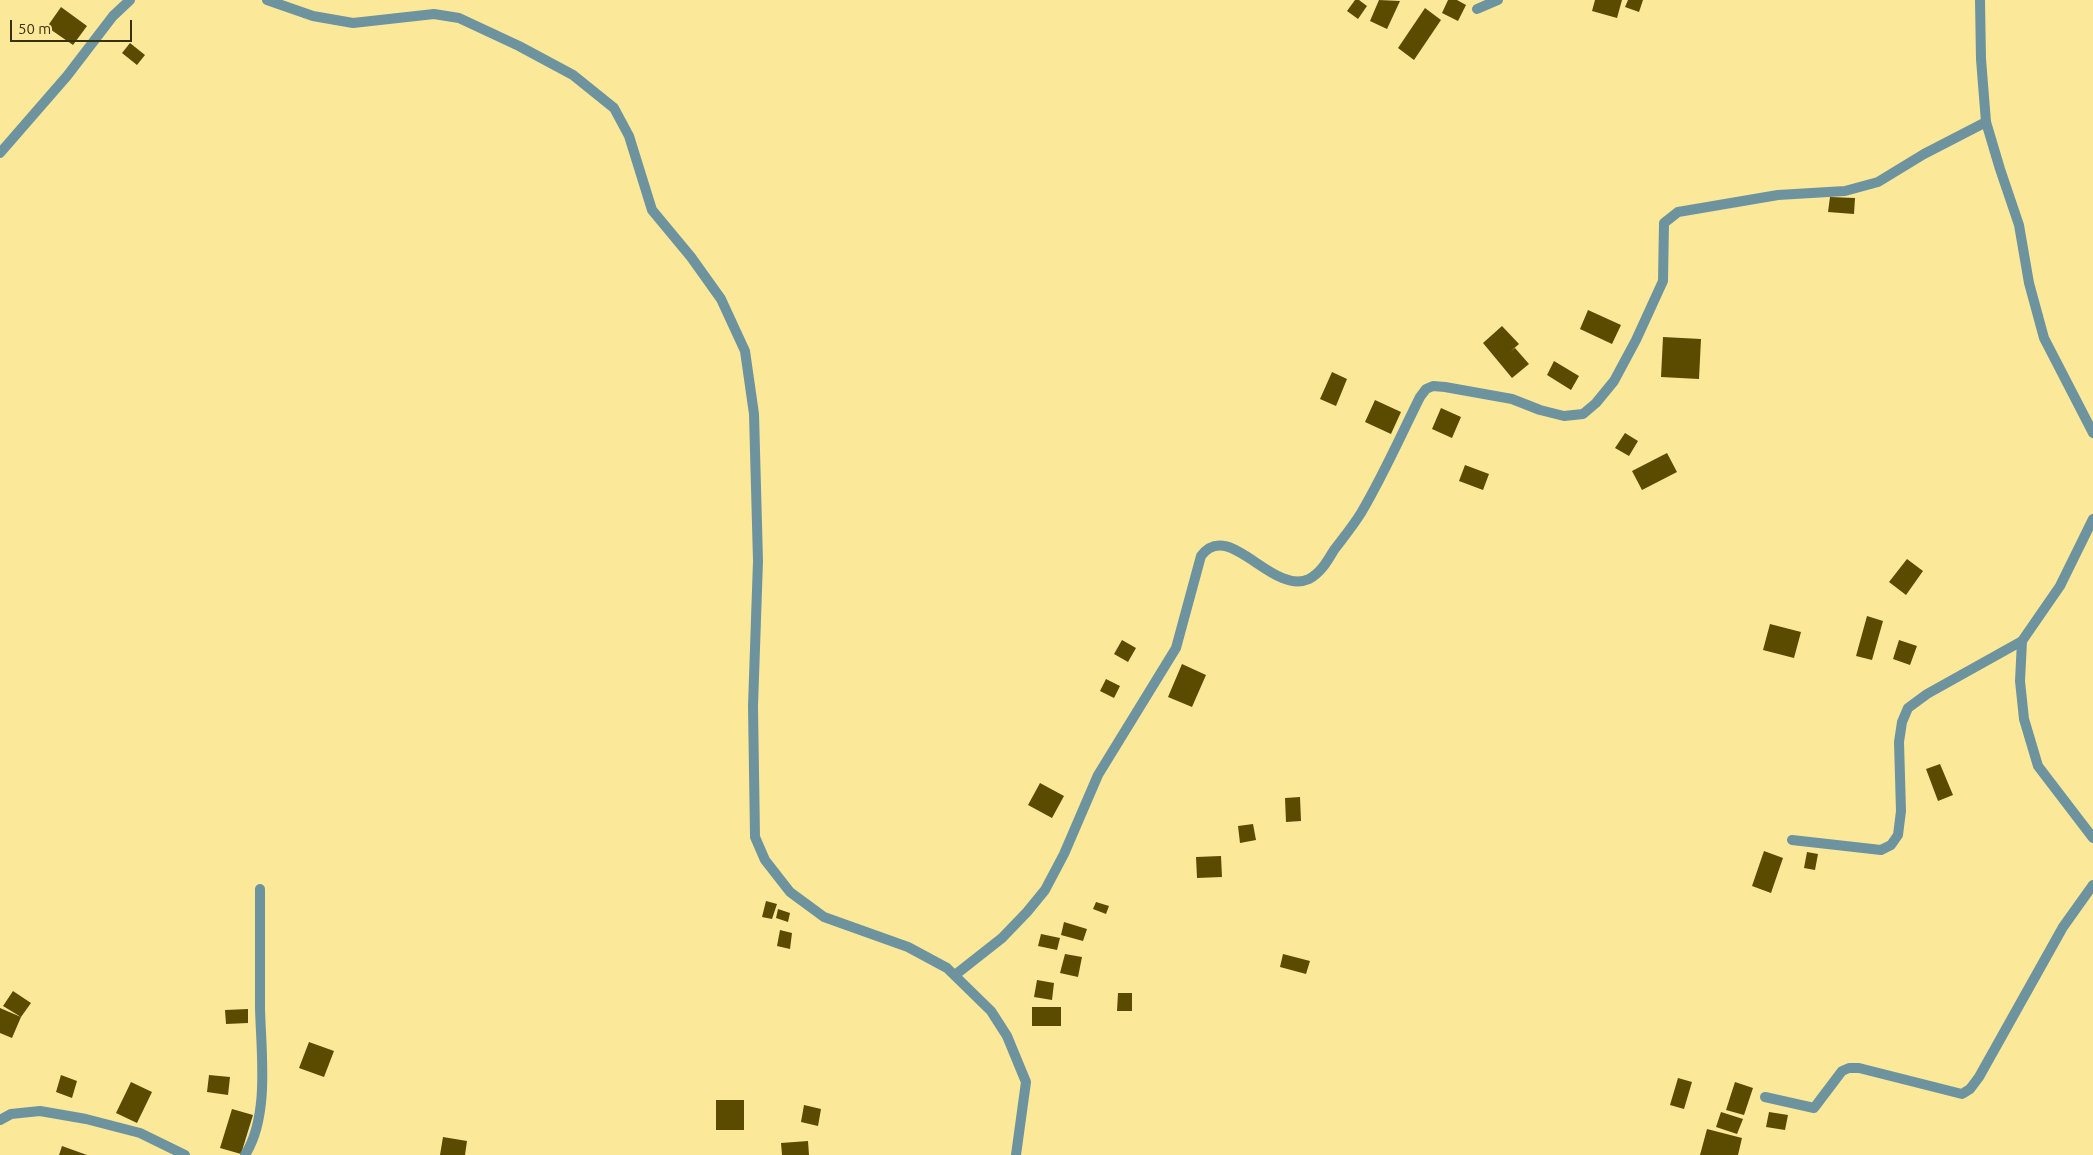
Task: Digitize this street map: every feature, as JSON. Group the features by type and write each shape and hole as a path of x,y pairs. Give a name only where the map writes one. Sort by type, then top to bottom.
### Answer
{"street":[{"path":"0,153 67,76 113,16 130,0"},
{"path":"267,0 313,16 353,23 434,14 459,18 511,42 572,75 614,108 629,136 652,210 691,257 721,299 745,352 754,414 758,561 753,706 755,837 765,860 790,892 824,917 908,947 947,968 991,1011 1007,1036 1026,1082 1016,1155"},
{"path":"1476,9 1498,0"},
{"path":"1980,0 1981,59 1986,122 2019,224 2029,283 2044,338 2093,433"},
{"path":"955,975 1002,938 1045,890 1064,854 1098,775 1176,648 1202,556 1206,549 1220,544 1231,547 1281,578 1296,582 1309,579 1320,571 1361,512 1420,396 1426,389 1433,386 1445,387 1512,399 1540,410 1564,416 1583,414 1596,402 1614,381 1636,340 1663,281 1664,223 1673,215 1678,212 1778,195 1845,191 1878,182 1924,154 1986,122"},
{"path":"1792,840 1881,850 1891,845 1898,835 1901,811 1899,742 1902,722 1908,708 1927,694 2022,641 2060,586 2093,519"},
{"path":"2022,641 2020,681 2024,719 2038,766 2093,838"},
{"path":"1765,1097 1814,1108 1838,1075 1849,1068 1859,1068 1953,1094 1962,1094 1970,1089 2063,927 2093,885"},
{"path":"245,1155 250,1148 259,1115 262,1078 260,889"},
{"path":"0,1120 11,1114 40,1111 86,1119 140,1133 185,1155"}],"building":[{"path":"1355,0 1359,0 1367,6 1358,19 1347,11"},
{"path":"1379,0 1400,1 1387,29 1370,21"},
{"path":"1448,0 1457,0 1466,5 1458,21 1442,13"},
{"path":"1595,0 1622,0 1617,18 1592,11"},
{"path":"1628,0 1643,0 1639,12 1625,7"},
{"path":"61,7 87,26 73,45 47,27"},
{"path":"1425,8 1441,20 1414,60 1398,48"},
{"path":"130,43 145,55 137,65 122,53"},
{"path":"1830,197 1855,198 1854,214 1828,212"},
{"path":"1588,310 1621,325 1612,344 1580,329"},
{"path":"1502,326 1519,344 1510,352 1515,348 1529,364 1512,378 1483,343"},
{"path":"1663,337 1701,339 1699,379 1661,377"},
{"path":"1554,361 1579,376 1571,390 1547,375"},
{"path":"1332,372 1347,379 1336,406 1320,399"},
{"path":"1375,400 1401,412 1391,434 1365,422"},
{"path":"1441,408 1461,417 1452,438 1432,429"},
{"path":"1625,433 1638,441 1629,456 1615,448"},
{"path":"1667,453 1677,472 1642,490 1632,471"},
{"path":"1465,465 1489,474 1483,490 1459,481"},
{"path":"1907,559 1923,571 1906,595 1889,582"},
{"path":"1867,616 1883,621 1872,660 1856,656"},
{"path":"1770,624 1801,632 1794,658 1763,650"},
{"path":"1122,640 1136,648 1128,662 1114,654"},
{"path":"1899,640 1917,646 1910,665 1893,659"},
{"path":"1182,664 1206,675 1192,707 1168,697"},
{"path":"1106,679 1120,686 1114,698 1100,691"},
{"path":"1940,764 1953,795 1938,801 1926,769"},
{"path":"1040,783 1064,796 1052,818 1028,805"},
{"path":"1300,797 1301,821 1286,822 1285,798"},
{"path":"1253,824 1256,840 1240,843 1238,826"},
{"path":"1764,851 1783,858 1771,893 1752,886"},
{"path":"1807,852 1818,854 1815,870 1804,868"},
{"path":"1221,856 1222,877 1197,878 1196,857"},
{"path":"766,901 777,904 772,919 762,917"},
{"path":"1096,902 1109,906 1106,914 1093,909"},
{"path":"778,909 790,913 788,922 776,918"},
{"path":"1064,922 1087,929 1083,941 1061,935"},
{"path":"780,930 792,933 790,949 777,946"},
{"path":"1041,934 1060,938 1057,950 1038,946"},
{"path":"1065,954 1082,957 1078,977 1060,973"},
{"path":"1283,954 1310,961 1306,974 1280,967"},
{"path":"1037,980 1054,983 1052,1000 1034,997"},
{"path":"13,991 31,1003 21,1017 3,1006"},
{"path":"1118,993 1132,993 1132,1011 1117,1011"},
{"path":"1032,1007 1061,1007 1061,1026 1032,1026"},
{"path":"0,1008 21,1017 12,1038 0,1033"},
{"path":"248,1009 248,1023 226,1024 225,1010"},
{"path":"309,1042 334,1051 324,1077 299,1068"},
{"path":"61,1075 77,1081 72,1098 56,1092"},
{"path":"209,1075 230,1077 228,1095 207,1092"},
{"path":"1678,1078 1692,1082 1684,1109 1670,1105"},
{"path":"131,1082 152,1092 137,1123 116,1113"},
{"path":"1735,1082 1753,1088 1744,1115 1726,1110"},
{"path":"716,1100 744,1100 744,1130 716,1130"},
{"path":"804,1105 821,1109 818,1126 801,1122"},
{"path":"232,1109 253,1115 241,1154 220,1148"},
{"path":"1721,1112 1743,1119 1737,1134 1716,1127"},
{"path":"1769,1112 1788,1115 1785,1130 1766,1127"},
{"path":"1707,1129 1742,1138 1738,1155 1700,1155"},
{"path":"443,1137 467,1141 465,1155 440,1155"},
{"path":"808,1141 809,1155 782,1155 781,1143"},
{"path":"62,1146 87,1155 59,1155"}]}
